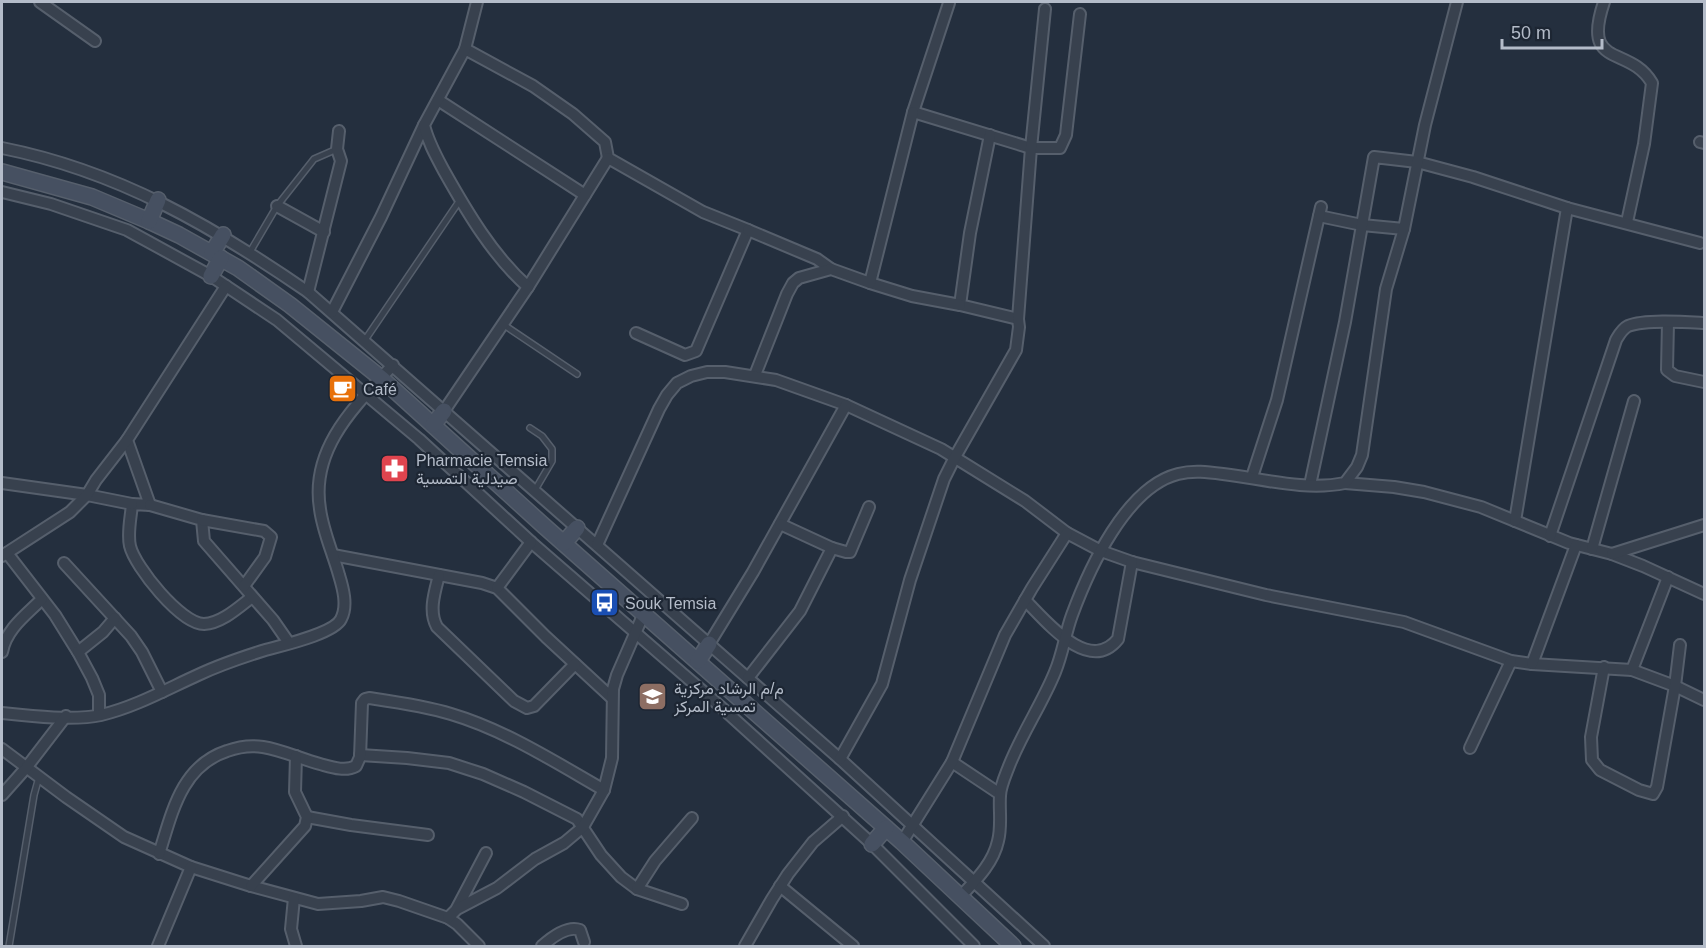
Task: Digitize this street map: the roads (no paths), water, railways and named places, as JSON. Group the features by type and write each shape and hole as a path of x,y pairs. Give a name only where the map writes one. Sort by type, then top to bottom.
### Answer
{"main road":[{"path":"2,172 92,197 149,221 216,255 290,305 381,378 902,842 1013,946"},
{"path":"149,221 158,200"},
{"path":"211,276 223,235"},
{"path":"434,425 444,411"},
{"path":"564,543 577,528"},
{"path":"698,661 709,644"},
{"path":"872,844 886,828"}],"street":[{"path":"40,2 95,41"},
{"path":"332,312 372,235 424,125 465,49 477,2"},
{"path":"1345,483 1357,467 1362,455 1386,289 1404,229 1417,162 1457,2"},
{"path":"1604,2 1598,23 1600,43 1608,52 1639,69 1652,83 1644,144 1627,222"},
{"path":"870,283 913,112 949,3"},
{"path":"840,759 882,684 910,579 944,479 1016,350 1044,9"},
{"path":"913,112 1031,148 1060,148 1065,138 1080,14"},
{"path":"444,411 504,325 608,158 605,142 573,114 533,86 465,49"},
{"path":"438,100 585,195"},
{"path":"424,125 431,145 460,200 513,274 528,287"},
{"path":"308,292 341,161 337,149 339,131"},
{"path":"960,305 970,233 990,135"},
{"path":"2,148 99,176 158,200 223,235 308,292 840,759 1044,946"},
{"path":"1310,485 1345,322 1374,157 1417,162 1473,177 1567,208 1700,243"},
{"path":"608,158 702,212 817,259 831,269 912,296 960,305 1018,320"},
{"path":"2,192 51,204 127,231 211,276 277,320 419,439 531,542 722,706 843,816 972,946"},
{"path":"277,206 324,231"},
{"path":"1515,521 1567,208"},
{"path":"1252,477 1277,400 1320,212 1362,225 1404,229"},
{"path":"636,333 686,355 696,351 748,230"},
{"path":"755,375 793,283 806,275 831,269"},
{"path":"99,715 99,695 78,652 55,615 4,555 69,512 87,495 101,472 127,440 226,286"},
{"path":"1550,536 1616,340 1621,332 1628,326 1668,322 1704,323"},
{"path":"1668,322 1667,370 1675,376 1704,382"},
{"path":"2,713 66,717 99,715 126,707 234,660 331,628 341,621 344,595 320,510 318,494 320,472 334,434 393,365"},
{"path":"597,545 659,409 677,383 707,372 755,375 801,388 846,405 955,457 1025,501 1067,533 1132,562 1266,595 1404,622 1511,661 1632,670 1676,686 1704,700"},
{"path":"1592,549 1634,401"},
{"path":"709,644 780,524 846,405"},
{"path":"127,440 150,504"},
{"path":"960,897 985,869 998,842 1001,814 1000,794 1010,765 1055,672 1086,580 1101,550 1130,508 1151,488 1166,478 1194,472 1310,485 1332,486 1345,483 1424,492 1481,507 1550,536 1612,554 1704,594"},
{"path":"2,483 132,504 150,504 202,520 264,531 271,537 265,557 244,586"},
{"path":"132,504 130,547 144,572 178,610 193,621 205,624 229,614 252,597"},
{"path":"780,524 832,548 850,552 869,507"},
{"path":"202,520 204,541 273,620 289,643"},
{"path":"1612,554 1704,525"},
{"path":"902,842 952,762 1005,635 1024,600 1067,533"},
{"path":"497,588 531,542"},
{"path":"1532,664 1576,545"},
{"path":"748,678 800,611 832,548"},
{"path":"333,555 482,583 497,588 612,698"},
{"path":"1024,600 1065,640 1089,651 1103,650 1112,646 1118,639 1132,562"},
{"path":"64,563 115,618 142,652 162,692"},
{"path":"439,575 433,608 434,620 438,627 520,705 527,708 537,704 575,664"},
{"path":"1632,670 1668,577"},
{"path":"2,652 12,628 42,599"},
{"path":"448,918 457,909 497,888 535,860 564,843 583,827 604,790 612,758 612,698 617,675 644,614"},
{"path":"78,652 103,632 115,618"},
{"path":"1604,667 1591,737 1592,760 1600,770 1650,794 1654,793 1657,788 1676,686 1680,645"},
{"path":"1470,748 1511,661"},
{"path":"159,854 188,777 206,761 229,750 251,746 264,747 327,766 347,769 357,764 360,755 363,703 369,698 440,711 472,721 528,747 604,790"},
{"path":"2,795 66,717"},
{"path":"2,749 114,831 159,854 251,886 318,904 383,897 424,908 457,924 479,946"},
{"path":"360,755 407,758 467,768 524,792 577,819 601,855 621,877 637,889 682,904"},
{"path":"251,886 305,826 308,817 295,792 296,756"},
{"path":"952,762 1000,794"},
{"path":"745,946 780,886 813,842 843,816"},
{"path":"308,817 428,835"},
{"path":"637,889 655,861 692,818"},
{"path":"457,909 486,853"},
{"path":"158,946 191,867"},
{"path":"780,886 848,945"},
{"path":"294,898 290,918 296,946"},
{"path":"542,946 560,933 574,928 580,930 585,942"},
{"path":"463,946 467,935"}],"lane":[{"path":"250,252 277,206 314,159 337,149"},
{"path":"364,340 460,200"},
{"path":"504,325 577,374"},
{"path":"530,428 542,436 552,449 552,461 535,490"},
{"path":"9,946 39,777"}],"place":[{"name":"Café","path":"342,389"},
{"name":"Pharmacie Temsia صيدلية التمسية","path":"395,469"},
{"name":"Souk Temsia","path":"604,603"},
{"name":"م/م الرشاد مركزية تمسية المركز","path":"653,697"}]}
